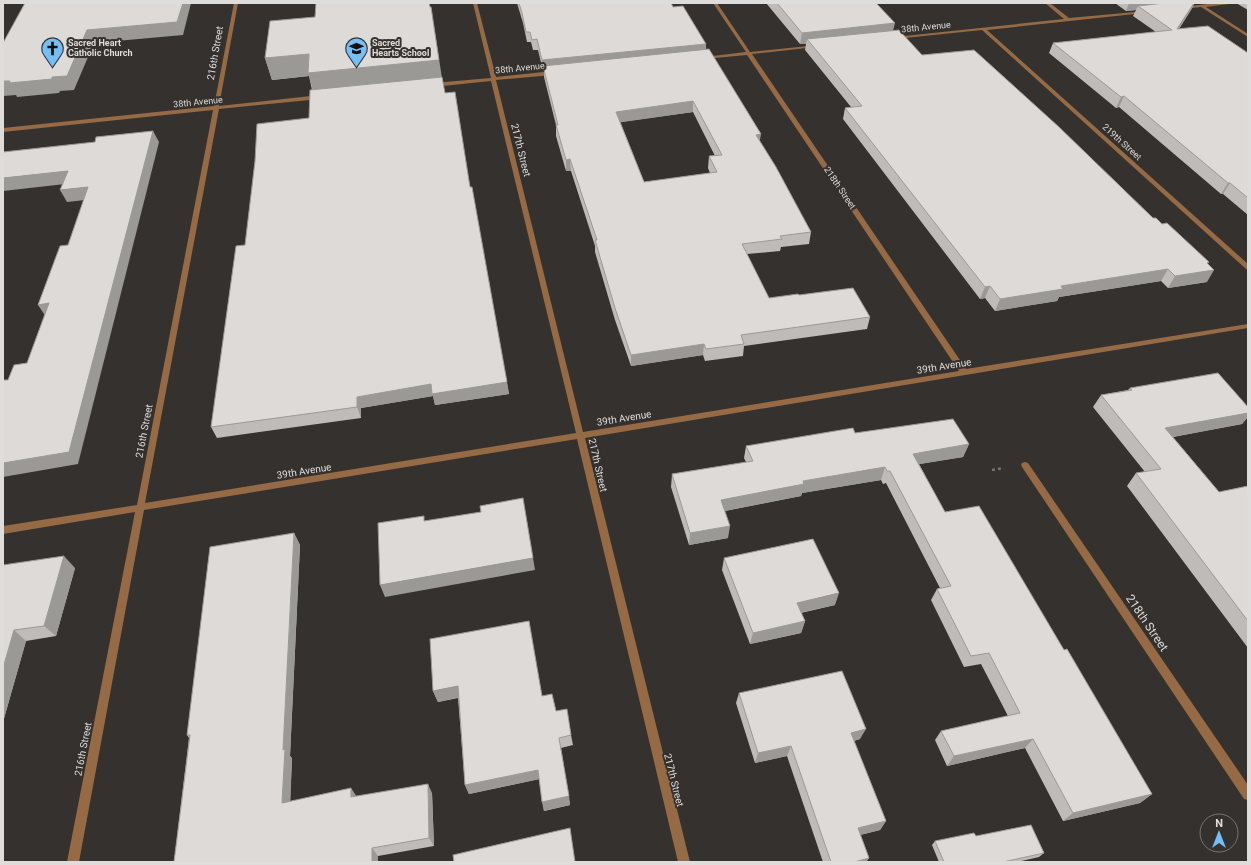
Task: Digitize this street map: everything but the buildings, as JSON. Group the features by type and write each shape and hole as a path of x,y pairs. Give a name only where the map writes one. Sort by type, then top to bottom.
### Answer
{"street":[{"name":"216th Street","path":"73,862 236,3"},
{"name":"217th Street","path":"475,3 684,862"},
{"name":"218th Street","path":"716,3 964,372"},
{"path":"1047,3 1068,20"},
{"path":"1178,8 1229,3"},
{"path":"1202,6 1248,36"},
{"name":"38th Avenue","path":"890,39 1147,12"},
{"name":"219th Street","path":"983,29 1248,268"},
{"path":"695,59 820,46"},
{"name":"38th Avenue","path":"423,86 563,72"},
{"name":"38th Avenue","path":"3,130 328,96"},
{"name":"39th Avenue","path":"3,530 1248,326"},
{"name":"218th Street","path":"1025,465 1248,795"}],"place":[{"name":"Sacred Heart Catholic Church","path":"52,68"},
{"name":"Sacred Hearts School","path":"357,68"}]}
